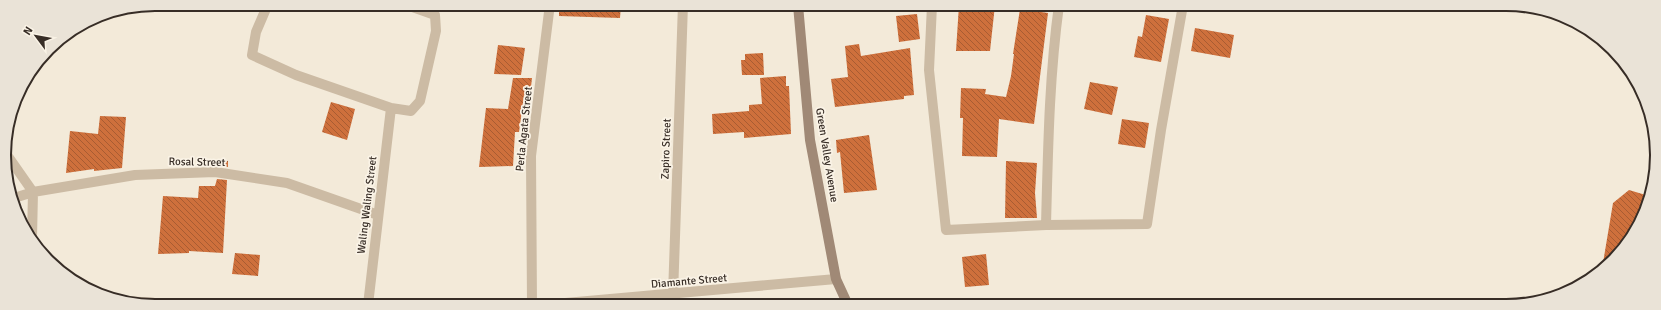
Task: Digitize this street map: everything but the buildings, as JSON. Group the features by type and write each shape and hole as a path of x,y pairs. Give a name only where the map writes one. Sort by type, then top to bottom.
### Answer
{"street":[{"path":"265,11 256,32 252,55 296,75 391,108 411,111 420,101 436,31 435,15 424,11"},
{"name":"Perla Agata Street","path":"532,299 531,156 549,11"},
{"name":"Zapiro Street","path":"673,295 683,11"},
{"name":"Green Valley Avenue","path":"799,11 810,140 836,279 845,299"},
{"path":"932,11 929,70 946,230 1046,225 1147,224 1161,130 1182,11"},
{"path":"1046,225 1049,124 1054,41 1058,11"},
{"name":"Waling Waling Street","path":"369,299 391,108"},
{"path":"11,161 33,192 32,230"},
{"name":"Rosal Street","path":"18,198 33,192 135,174 215,172 287,183 378,215"},
{"name":"Diamante Street","path":"621,299 836,279"}]}
